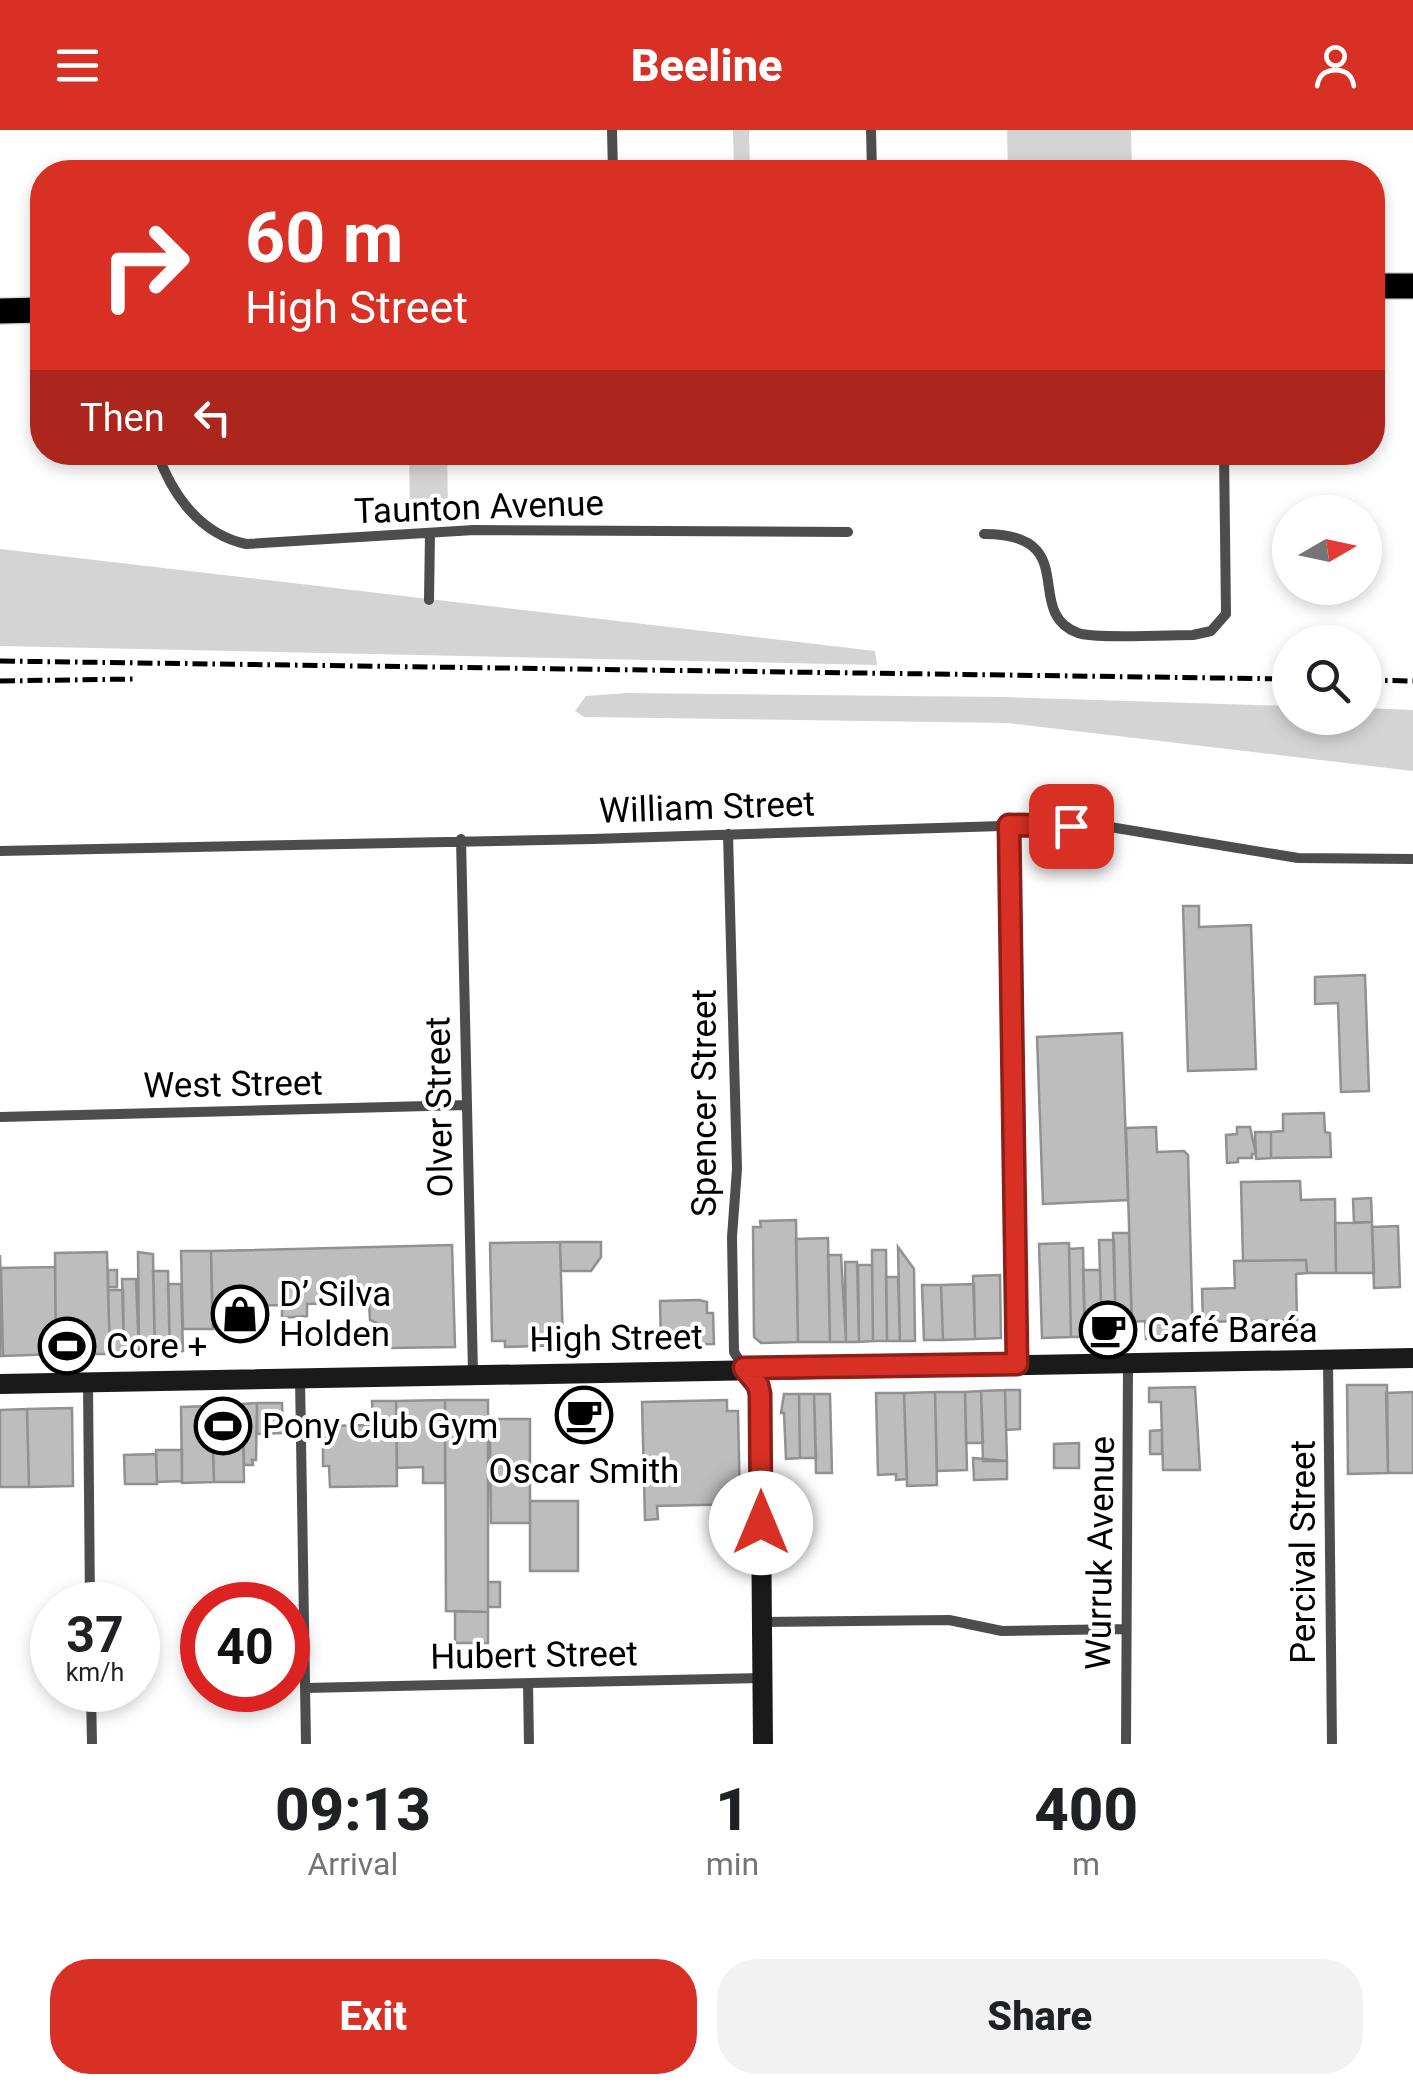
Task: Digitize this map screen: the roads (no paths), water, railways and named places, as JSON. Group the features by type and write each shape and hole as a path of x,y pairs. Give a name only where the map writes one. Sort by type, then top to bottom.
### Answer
{"main road":[{"path":"1385,286 1413,286"},
{"path":"0,311 30,310"},
{"name":"High Street","path":"0,1384 1413,1358"},
{"path":"744,1368 758,1385 760,1394 764,1744"}],"street":[{"path":"612,130 613,160"},
{"path":"871,130 872,160"},
{"name":"Taunton Avenue","path":"162,465 176,498 228,540 246,544 529,530 848,532"},
{"path":"984,534 1011,534 1030,542 1040,555 1050,602 1061,622 1079,634 1193,636 1210,631 1226,614 1224,465"},
{"path":"430,533 430,600"},
{"path":"1009,825 1017,1364"},
{"name":"William Street","path":"0,851 1009,825 1104,826 1298,858 1413,860"},
{"name":"Spencer Street","path":"728,834 738,1169 732,1237 734,1352 744,1368"},
{"name":"Olver Street","path":"461,840 474,1373"},
{"name":"West Street","path":"0,1117 467,1105"},
{"name":"Percival Street","path":"1328,1359 1332,1744"},
{"name":"Wurruk Avenue","path":"1126,1744 1128,1362"},
{"path":"300,1377 304,1582"},
{"path":"88,1382 90,1582"},
{"path":"762,1622 949,1620 1002,1631 1126,1630"},
{"name":"Hubert Street","path":"310,1688 763,1678"},
{"path":"528,1683 529,1744"},
{"path":"92,1712 92,1744"},
{"path":"306,1712 306,1744"}],"railway":[{"path":"0,661 1272,679"},
{"path":"0,681 135,679"},
{"path":"1382,680 1413,681"}],"place":[{"name":"D’ Silva Holden","path":"240,1314"},
{"name":"Café Baréa","path":"1108,1330"},
{"name":"Core +","path":"67,1346"},
{"name":"Oscar Smith","path":"584,1415"},
{"name":"Pony Club Gym","path":"223,1426"}]}
